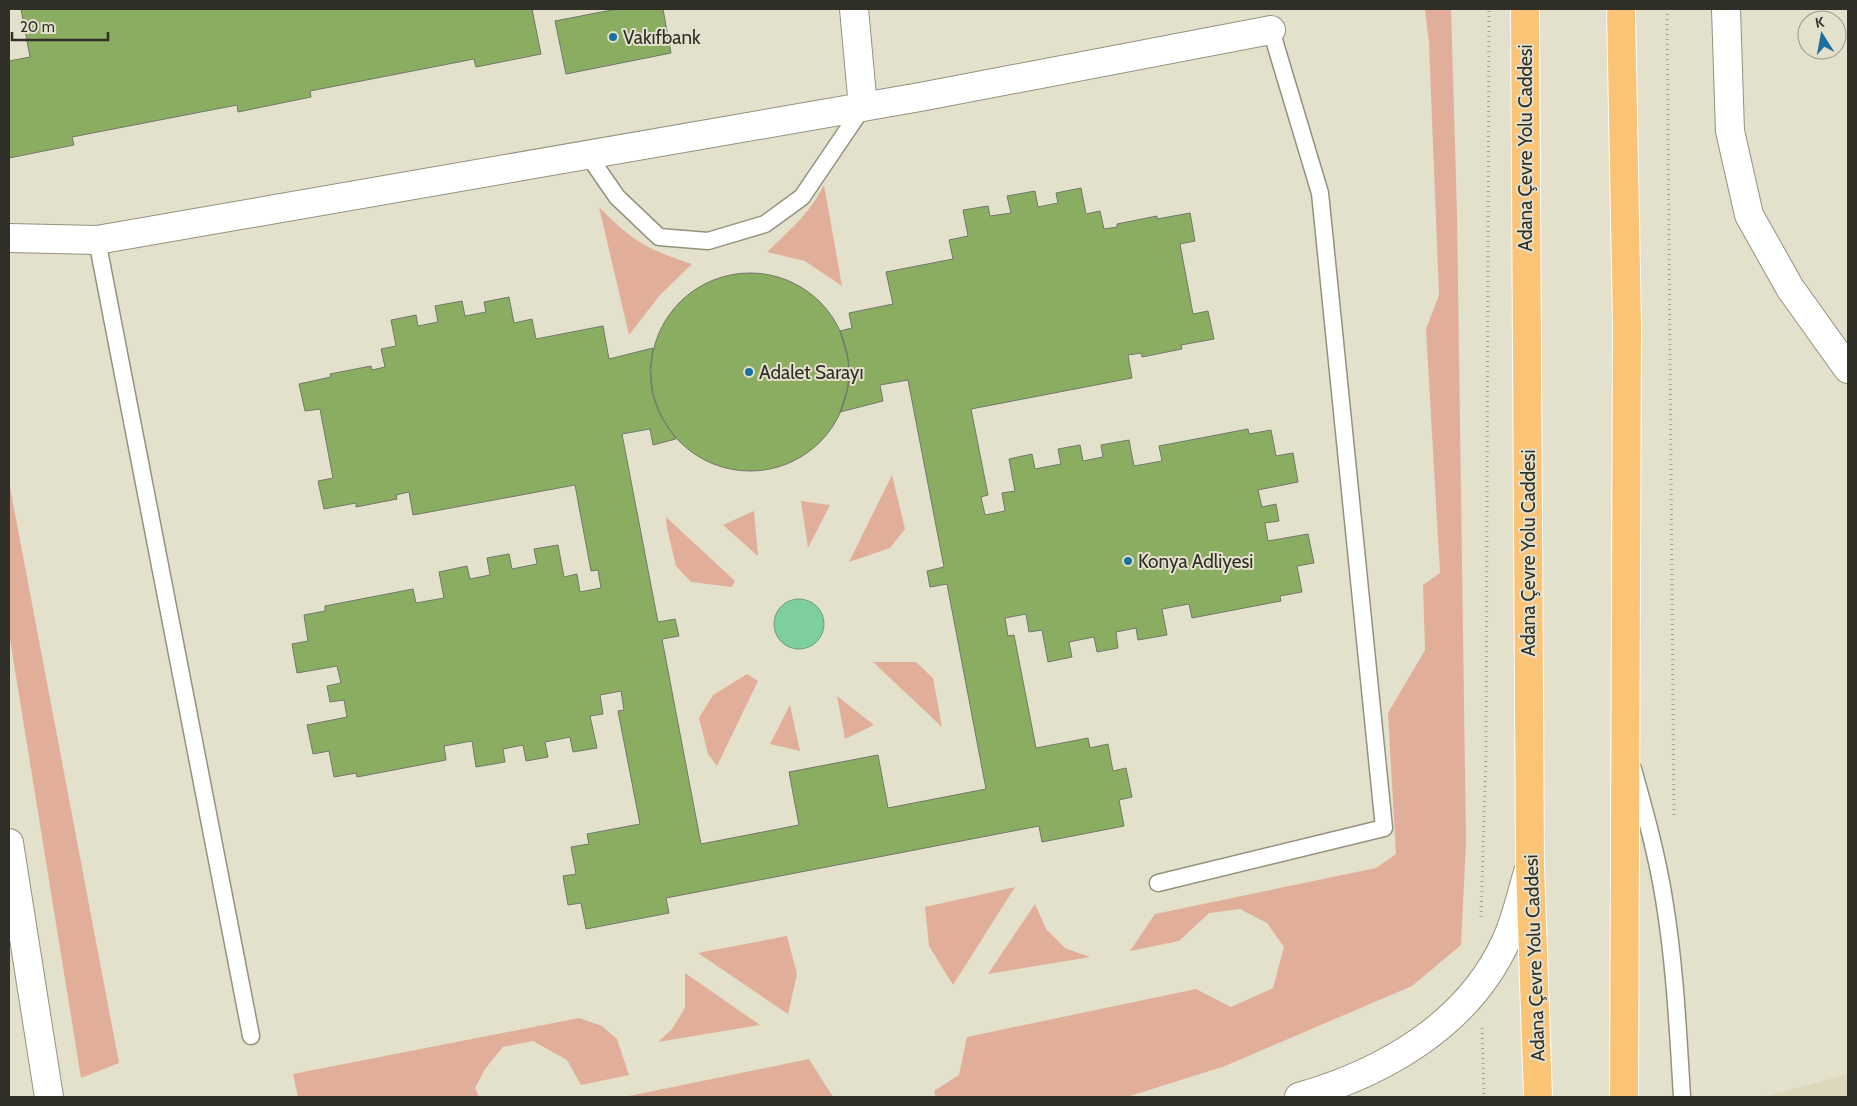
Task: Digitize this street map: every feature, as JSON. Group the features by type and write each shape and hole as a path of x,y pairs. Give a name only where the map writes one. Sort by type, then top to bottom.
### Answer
{"highway":[{"name":"Adana Çevre Yolu Caddesi","path":"1525,9 1530,866 1538,1097"},
{"path":"1620,9 1627,325 1624,1097"}],"street":[{"path":"854,9 863,107"},
{"path":"1726,9 1730,131 1750,215 1790,288 1848,369"},
{"path":"9,238 97,240 863,107 1271,30"},
{"path":"9,843 49,1097"},
{"path":"1305,1097 1372,1071 1436,1029 1459,1009 1495,962 1507,940 1530,866"}],"lane":[{"path":"1158,883 1384,828 1320,193 1271,30"},
{"path":"588,155 617,197 659,237 708,241 764,224 802,198 863,107"},
{"path":"97,240 250,1036"},
{"path":"1624,736 1644,806 1664,899 1676,1008 1682,1097"}],"path":[{"path":"1481,925 1486,754 1489,9"},
{"path":"1667,9 1674,824"},
{"path":"1481,982 1484,1097"}],"shaded area":[{"path":"1425,9 1451,9 1457,213 1466,842 1461,945 1412,986 1225,1066 1127,1097 936,1097 934,1091 959,1075 967,1037 1196,989 1231,1007 1273,988 1284,947 1267,923 1240,909 1209,913 1179,941 1130,951 1155,914 1376,868 1396,854 1388,713 1425,650 1423,585 1440,573 1426,329 1439,295 1429,43"},
{"path":"824,185 842,286 805,261 767,252 806,213"},
{"path":"599,207 638,241 660,253 692,264 660,295 629,335"},
{"path":"892,475 905,529 890,548 849,562"},
{"path":"9,482 119,1063 81,1078 9,633"},
{"path":"801,501 830,505 808,548"},
{"path":"754,511 758,556 723,525"},
{"path":"666,517 735,581 732,587 691,582 676,566"},
{"path":"794,599 804,599 817,606 824,619 824,629 817,642 804,649 794,649 785,645 778,638 774,629 774,619 778,610 785,603"},
{"path":"873,662 916,662 933,678 942,727"},
{"path":"747,674 758,681 717,766 708,754 699,718 713,695"},
{"path":"837,696 874,725 845,739"},
{"path":"790,705 800,751 770,744"},
{"path":"1015,887 953,985 929,946 925,907"},
{"path":"1035,904 1046,929 1065,948 1090,957 988,974"},
{"path":"787,936 797,974 788,1014 698,953"},
{"path":"685,973 760,1025 658,1042 672,1029 685,1008"},
{"path":"579,1018 602,1026 617,1039 629,1075 581,1085 567,1060 533,1041 503,1047 485,1069 475,1088 479,1097 298,1097 293,1074"},
{"path":"809,1059 833,1097 624,1097"},
{"path":"1848,1074 1848,1097 1764,1097"}],"building":[{"path":"21,9 532,9 541,54 476,67 474,59 310,91 311,97 238,112 237,105 72,137 74,145 9,158 9,61 30,57"},
{"name":"Vakıfbank","path":"617,9 663,9 671,53 566,74 555,21"},
{"name":"Konya Adliyesi","path":"1081,188 1086,214 1100,211 1104,229 1117,227 1117,224 1157,216 1157,219 1190,213 1195,241 1180,244 1193,314 1208,311 1214,339 1181,345 1182,349 1142,357 1141,353 1128,355 1132,378 971,409 988,495 981,497 985,515 1005,511 1002,493 1015,491 1009,459 1032,454 1035,469 1061,464 1058,449 1080,445 1083,461 1103,457 1101,445 1129,440 1134,466 1162,461 1159,446 1248,429 1249,434 1271,430 1276,456 1293,453 1298,482 1258,490 1262,507 1276,504 1279,521 1265,523 1268,541 1308,534 1314,563 1297,566 1302,592 1280,596 1281,601 1192,618 1189,604 1162,609 1167,635 1138,640 1136,628 1116,632 1118,648 1097,652 1094,637 1069,642 1072,657 1048,662 1042,630 1029,632 1026,614 1005,618 1008,636 1014,635 1036,748 1088,738 1090,748 1108,744 1113,771 1126,768 1132,797 1119,800 1124,826 1042,842 1039,826 666,898 669,913 586,929 581,903 568,905 563,876 576,874 571,847 589,844 587,834 640,824 618,711 624,710 621,691 600,695 603,714 590,716 597,748 573,752 570,737 545,742 548,757 526,761 523,745 503,749 505,762 476,767 472,741 444,746 446,760 357,777 356,773 334,777 329,751 313,754 307,725 347,717 344,700 330,702 327,686 341,683 337,666 297,673 292,644 308,641 304,615 325,611 325,606 413,589 416,603 444,598 439,572 467,566 470,579 490,575 487,558 509,554 512,569 537,564 534,549 558,545 564,577 577,574 580,592 601,588 598,570 591,571 575,485 413,515 409,492 396,495 397,499 356,507 356,503 324,509 318,481 333,478 320,409 305,411 299,384 331,377 330,374 371,366 372,370 385,367 381,349 396,346 391,320 416,315 418,326 438,322 435,306 462,301 465,316 486,312 484,302 509,297 514,323 532,319 536,339 603,326 609,359 653,348 650,370 652,393 659,413 676,439 653,445 650,429 622,434 658,622 675,619 679,636 662,639 701,844 799,825 789,772 878,755 888,808 986,789 947,584 930,587 927,571 944,567 908,380 880,385 883,401 840,412 848,387 849,373 848,359 840,331 852,328 849,313 893,304 886,272 953,259 949,240 968,236 963,210 988,206 990,216 1011,213 1007,196 1035,191 1038,207 1058,203 1056,193"},
{"name":"Adalet Sarayı","path":"740,273 760,273 788,280 813,295 827,309 842,334 849,362 849,382 842,410 827,435 813,449 788,464 779,467 760,471 740,471 712,464 687,449 673,435 658,410 655,401 651,382 651,362 658,334 673,309 687,295 712,280 721,277"}],"place":[{"name":"Vakıfbank","path":"613,37"},
{"name":"Adalet Sarayı","path":"749,372"},
{"name":"Konya Adliyesi","path":"1128,561"}]}
